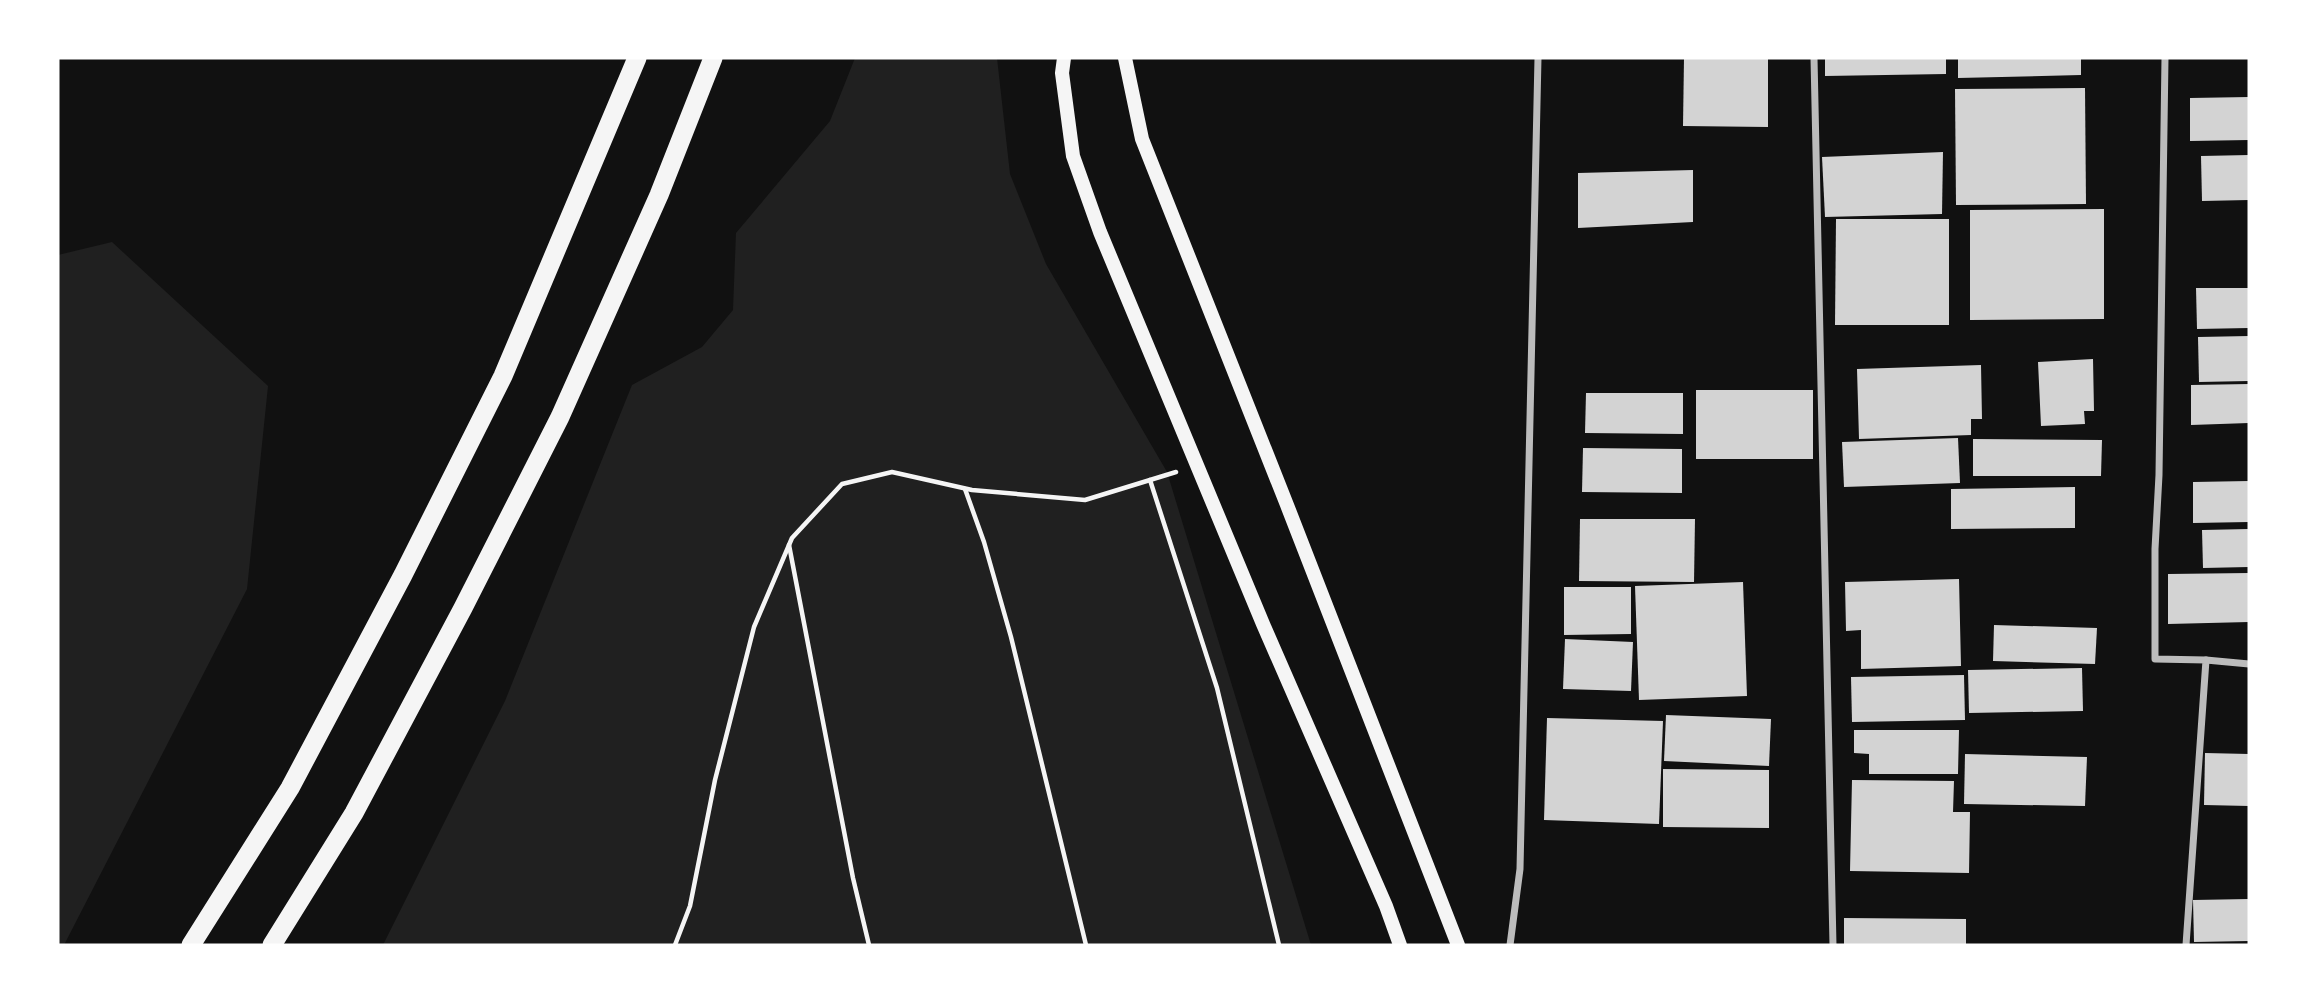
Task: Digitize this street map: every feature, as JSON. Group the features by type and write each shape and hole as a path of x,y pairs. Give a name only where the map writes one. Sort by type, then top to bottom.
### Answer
{"highway":[{"path":"191,945 290,788 403,575 497,388 636,58"},
{"path":"272,945 354,813 560,417 659,195 713,58"}],"main road":[{"path":"1064,58 1062,73 1073,156 1100,232 1262,624 1386,906 1400,945"},
{"path":"1125,58 1142,139 1458,945"}],"street":[{"path":"1510,945 1520,869 1538,58"},
{"path":"1814,58 1833,945"},
{"path":"2165,58 2155,659 2249,664"},
{"path":"2186,945 2206,660"}],"path":[{"path":"675,945 690,906 716,780 754,627 792,538 842,484 892,472 965,488 1085,500 1196,465"},
{"path":"1150,480 1217,688 1279,945"},
{"path":"965,488 984,541 1011,637 1086,945"},
{"path":"789,545 853,878 869,945"},
{"path":"679,935 682,945"}],"shaded area":[{"path":"855,58 997,58 1010,174 1046,264 1167,472 1311,945 383,945 505,701 632,385 702,347 733,310 736,233 830,121"},
{"path":"112,242 268,386 247,589 64,945 58,945 58,255"}],"building":[{"path":"1684,58 1768,58 1768,127 1683,126"},
{"path":"1825,58 1946,58 1946,74 1825,76"},
{"path":"1958,58 2081,58 2081,75 1958,78"},
{"path":"2085,88 2086,204 1956,205 1955,89"},
{"path":"2249,97 2249,140 2190,141 2190,98"},
{"path":"1943,152 1942,214 1825,217 1822,157"},
{"path":"2249,155 2249,200 2202,201 2201,156"},
{"path":"1693,170 1693,222 1578,228 1578,173"},
{"path":"2104,209 2104,319 1970,320 1970,210"},
{"path":"1836,219 1949,219 1949,325 1835,325"},
{"path":"2196,288 2249,288 2249,328 2197,329"},
{"path":"2249,336 2249,381 2199,382 2198,337"},
{"path":"2093,359 2094,411 2084,411 2085,424 2041,426 2038,362"},
{"path":"1981,365 1982,419 1971,419 1971,435 1859,439 1857,369"},
{"path":"2249,384 2249,423 2191,425 2191,385"},
{"path":"1696,390 1813,390 1813,459 1696,459"},
{"path":"1586,393 1683,393 1683,434 1585,433"},
{"path":"1958,438 1960,483 1844,487 1842,442"},
{"path":"1973,439 2102,440 2101,476 1973,476"},
{"path":"1583,448 1682,449 1682,493 1582,492"},
{"path":"2249,481 2249,522 2193,523 2193,482"},
{"path":"2075,487 2075,528 1951,529 1951,489"},
{"path":"1580,519 1695,519 1694,582 1579,581"},
{"path":"2249,529 2249,567 2203,568 2202,530"},
{"path":"2249,573 2249,622 2168,624 2168,574"},
{"path":"1959,579 1961,666 1861,669 1861,630 1846,631 1845,582"},
{"path":"1743,582 1747,696 1639,700 1635,586"},
{"path":"1564,587 1631,587 1631,634 1564,635"},
{"path":"1994,625 2097,628 2095,664 1993,661"},
{"path":"1565,639 1633,642 1631,691 1563,689"},
{"path":"2082,668 2083,711 1969,713 1968,670"},
{"path":"1964,675 1965,720 1852,722 1851,677"},
{"path":"1666,715 1771,719 1769,766 1664,761"},
{"path":"1547,718 1663,721 1659,824 1544,820"},
{"path":"1854,730 1959,730 1958,774 1869,774 1869,754 1854,753"},
{"path":"2205,753 2249,754 2249,806 2204,805"},
{"path":"1965,754 2087,757 2085,806 1964,804"},
{"path":"1663,769 1769,770 1769,828 1663,827"},
{"path":"1852,780 1954,781 1953,812 1970,812 1969,873 1850,871"},
{"path":"2249,899 2249,941 2194,942 2193,900"},
{"path":"1844,918 1966,919 1966,945 1844,945"}]}
